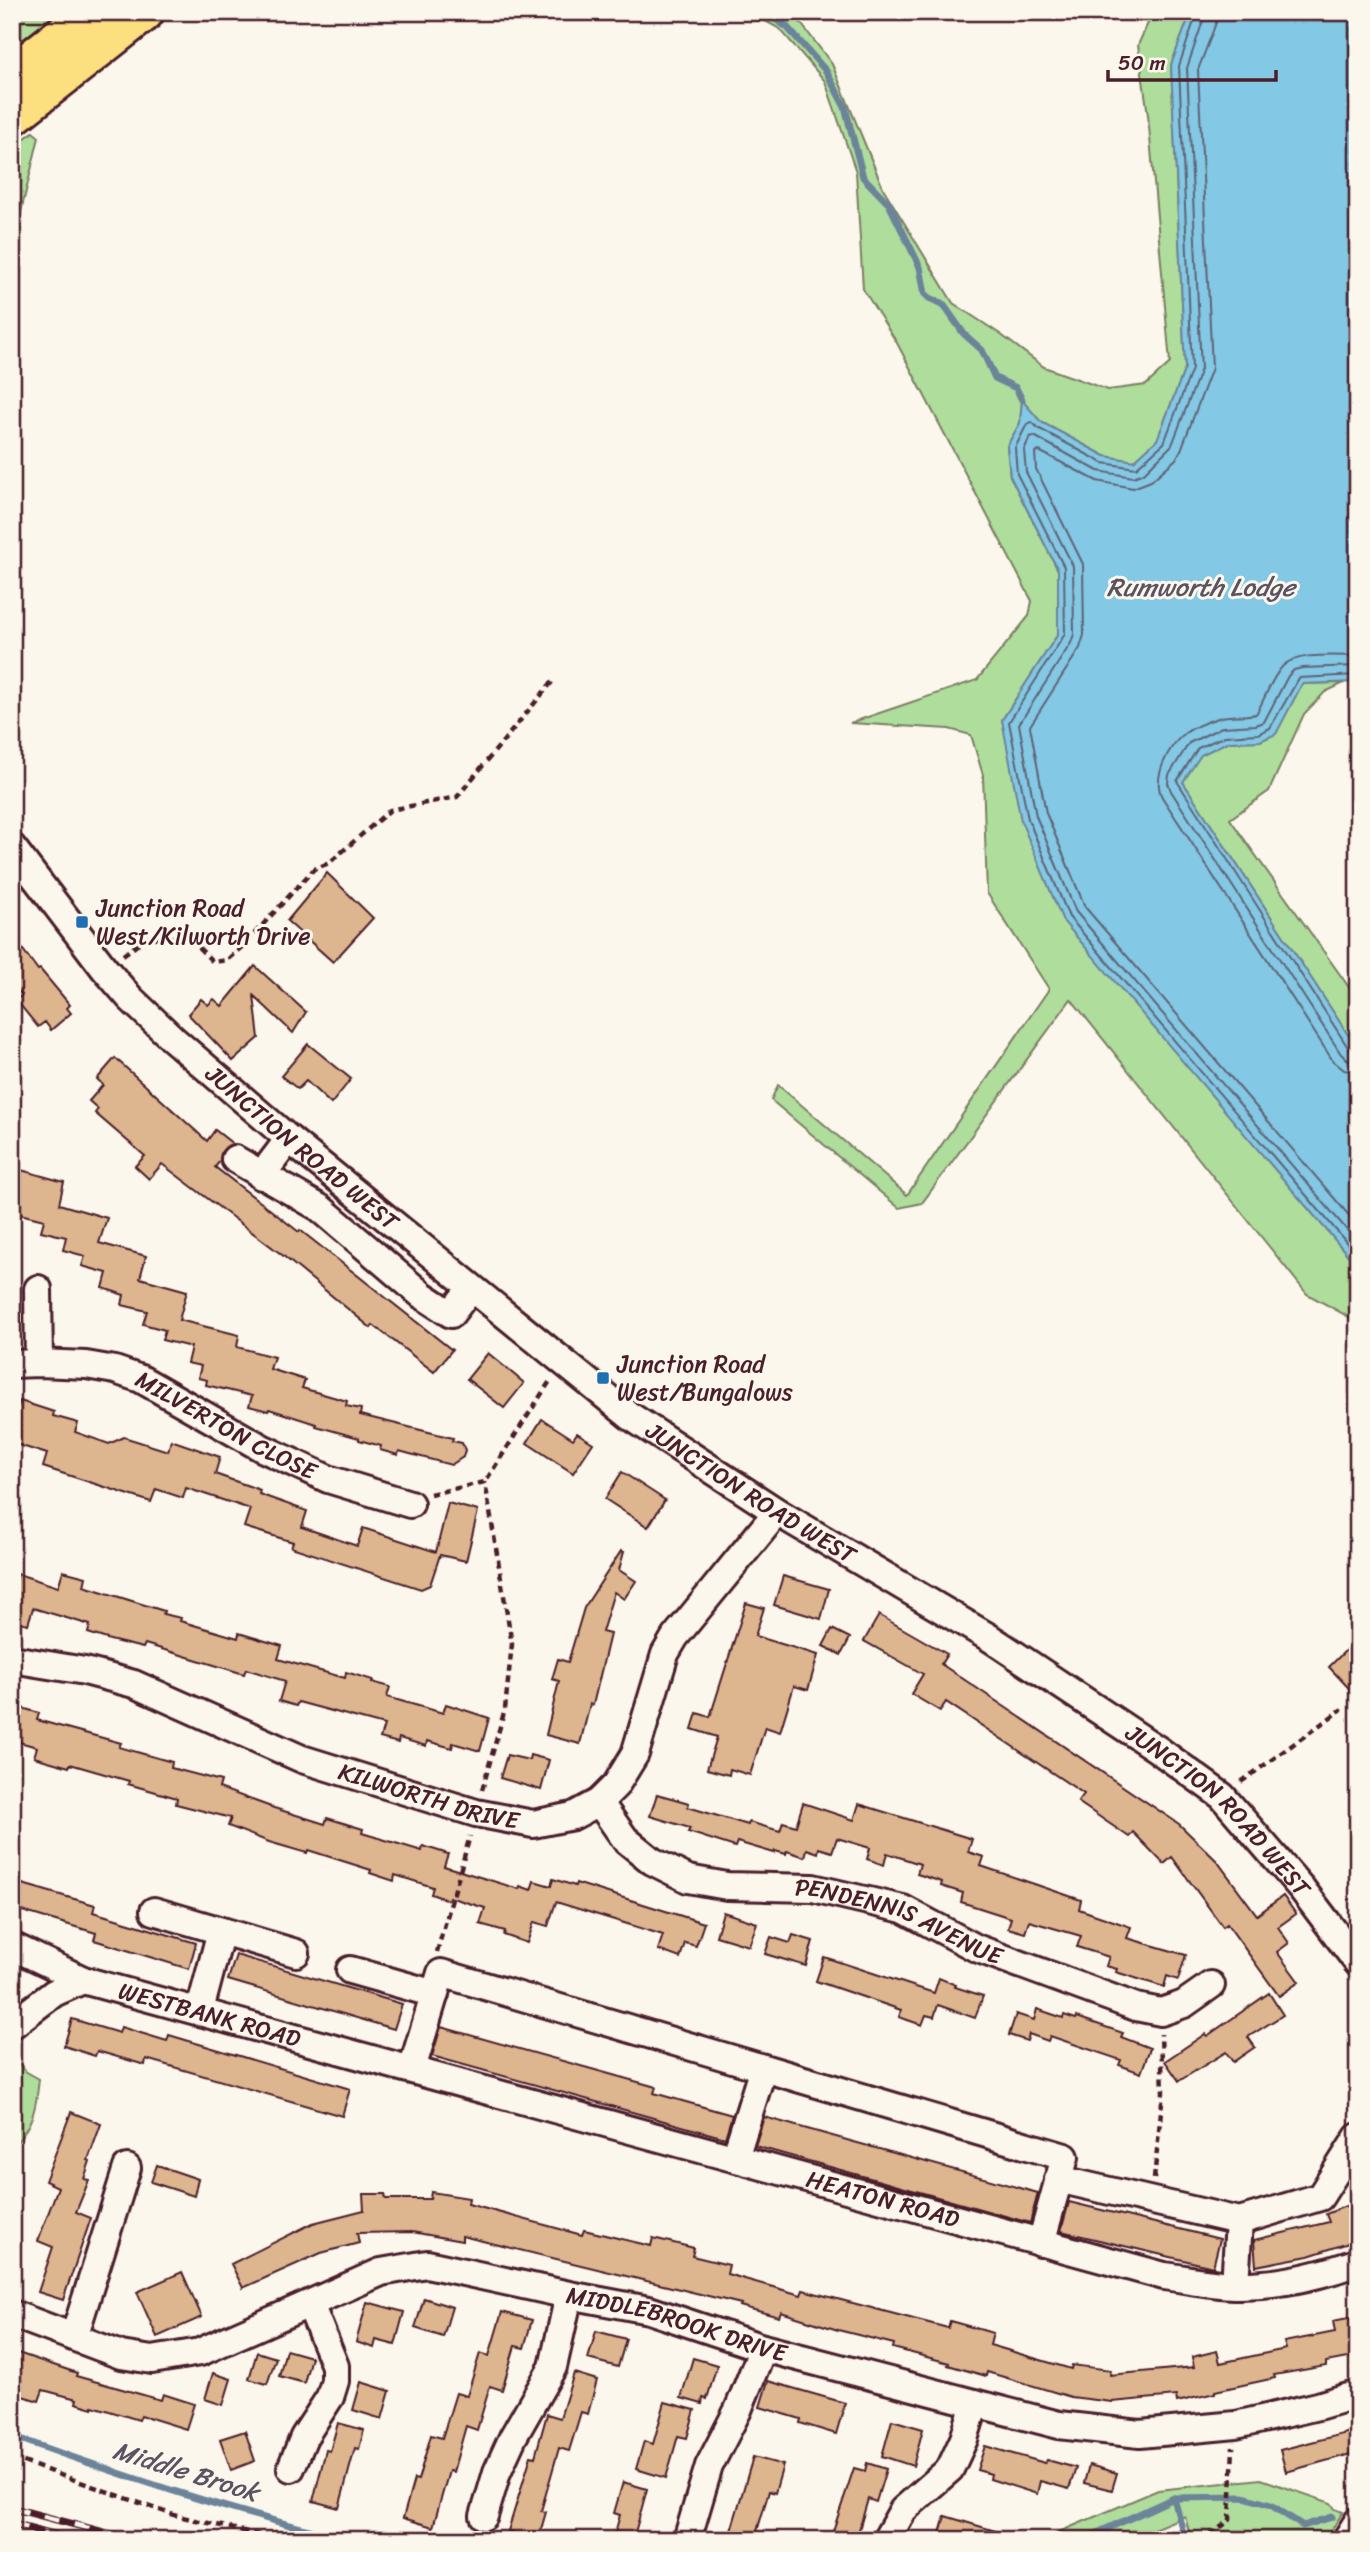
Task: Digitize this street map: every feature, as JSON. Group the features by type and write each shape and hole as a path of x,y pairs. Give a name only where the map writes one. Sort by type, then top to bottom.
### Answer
{"highway":[{"path":"12,75 92,12"},
{"path":"12,116 144,12"}],"street":[{"name":"JUNCTION ROAD WEST","path":"17,861 104,968 173,1039 289,1139 630,1416 777,1512 990,1637 1222,1796 1302,1889 1358,1963"},
{"path":"261,1176 289,1139"},
{"path":"234,1159 320,1208 422,1295 451,1314 471,1288"},
{"path":"38,1289 39,1363"},
{"name":"MILVERTON CLOSE","path":"12,1364 39,1363 105,1368 141,1379 262,1448 328,1479 410,1504"},
{"name":"KILWORTH DRIVE","path":"12,1659 85,1671 134,1684 302,1759 476,1813 533,1824 573,1816 599,1802 616,1785 635,1754 665,1654 675,1637 777,1512"},
{"name":"PENDENNIS AVENUE","path":"599,1802 625,1839 652,1861 688,1879 727,1886 813,1888 903,1909 976,1948 1136,2007 1161,2012"},
{"path":"154,1911 296,1954"},
{"path":"200,2010 222,1931"},
{"name":"WESTBANK ROAD","path":"12,1946 83,1980 412,2069"},
{"path":"350,1970 438,1984 762,2068 1065,2157 1041,2243"},
{"path":"12,2025 54,1993 83,1980"},
{"path":"412,2069 438,1984"},
{"path":"1161,2012 1184,2004 1211,1985"},
{"path":"734,2158 762,2068"},
{"name":"HEATON ROAD","path":"412,2069 1164,2276 1235,2285 1286,2281 1336,2270 1358,2262"},
{"path":"1058,2179 1239,2221 1320,2197 1358,2137"},
{"path":"74,2337 127,2168"},
{"path":"1235,2285 1239,2221"},
{"name":"MIDDLEBROOK DRIVE","path":"12,2315 121,2355 152,2360 200,2352 381,2272 427,2264 649,2310 763,2348 1059,2425 1140,2434 1236,2425 1358,2394"},
{"path":"480,2501 553,2367 569,2295"},
{"path":"291,2468 297,2433 320,2417 335,2381 335,2366 310,2304"},
{"path":"684,2524 709,2466 738,2410 763,2348"},
{"path":"897,2536 911,2502 950,2469 964,2439 975,2403"},
{"path":"1346,2540 1358,2521"}],"path":[{"path":"104,968 147,938 169,937 193,943 214,962 227,960 314,869 329,863 390,810 457,797 552,682"},
{"path":"438,1984 436,1957 505,1709 512,1644 485,1482 562,1363"},
{"path":"410,1504 429,1494 485,1482"},
{"path":"1222,1796 1342,1709"},
{"path":"1152,2201 1163,2092 1161,2012"},
{"path":"12,2458 174,2515 282,2540"},
{"path":"1199,2540 1230,2520 1233,2470"}],"green space":[{"path":"12,12 58,12 12,48"},
{"path":"749,12 793,13 832,64 883,188 953,303 1044,367 1108,390 1146,385 1170,363 1148,115 1138,45 1153,12 1191,12 1171,65 1185,368 1157,440 1134,461 1105,456 1041,422 1022,401 1020,423 1007,446 1010,476 1058,570 1058,634 1002,720 1063,920 1358,1267 1358,1327 1349,1317 1307,1294 1071,999 922,1203 899,1208 771,1100 778,1085 907,1195 1049,989 987,893 983,775 971,735 949,729 850,723 977,680 1029,616 1032,601 897,343 863,289 856,172 825,81 780,29"},
{"path":"33,132 39,137 12,249 12,148"},
{"path":"1344,683 1325,692 1304,714 1269,791 1230,819 1358,1000 1358,1050 1183,782 1200,755 1227,742 1260,741 1275,734 1302,684"},
{"path":"12,2055 25,2071 39,2079 32,2116 25,2132 12,2148"},
{"path":"1261,2479 1331,2503 1335,2509 1343,2512 1325,2540 1191,2540 1185,2516 1127,2540 1040,2540 1158,2490"}],"water":[{"name":"Rumworth Lodge","path":"1191,12 1358,12 1358,682 1302,684 1276,734 1260,741 1227,742 1201,755 1183,782 1358,1050 1358,1267 1063,921 1021,821 1002,720 1058,634 1058,570 1010,476 1007,446 1020,423 1022,400 1041,422 1105,456 1134,461 1157,440 1185,368 1171,65"}],"building":[{"path":"327,873 373,918 333,962 287,921"},
{"path":"12,935 38,970 40,969 70,1005 67,1008 71,1013 51,1030 45,1022 38,1027 16,1000 22,995 12,984"},
{"path":"255,966 306,1012 293,1033 254,996 259,1038 233,1061 188,1014 201,999 208,1005 214,999 222,1006"},
{"path":"308,1044 351,1079 331,1104 306,1081 298,1089 281,1076"},
{"path":"115,1058 207,1141 215,1130 233,1144 222,1151 220,1161 215,1167 452,1350 434,1372 373,1325 371,1328 281,1254 162,1164 149,1179 135,1166 145,1156 95,1113 98,1109 89,1101 103,1085 97,1079"},
{"path":"21,1170 64,1182 59,1204 107,1218 99,1243 146,1256 140,1278 187,1291 179,1320 239,1335 237,1347 274,1357 270,1369 305,1380 302,1388 347,1401 346,1406 361,1409 360,1415 453,1438 452,1441 462,1443 465,1450 463,1457 451,1465 399,1451 398,1455 380,1450 381,1446 359,1438 269,1409 268,1411 249,1406 252,1396 206,1385 207,1380 198,1378 201,1366 187,1363 191,1347 162,1340 165,1330 143,1324 147,1311 122,1305 124,1295 103,1288 107,1273 82,1266 85,1256 63,1250 66,1237 41,1231 44,1220 12,1212"},
{"path":"488,1353 524,1383 504,1408 467,1379"},
{"path":"20,1401 54,1412 53,1416 78,1423 75,1432 109,1444 124,1437 168,1451 171,1440 220,1457 215,1474 260,1490 259,1494 307,1511 302,1527 357,1546 363,1528 436,1552 448,1503 478,1511 466,1561 440,1555 430,1585 421,1589 291,1547 293,1542 244,1527 250,1509 186,1488 183,1498 156,1489 151,1502 43,1467 47,1454 12,1443 12,1426"},
{"path":"542,1419 573,1439 577,1433 593,1443 573,1473 527,1443"},
{"path":"622,1472 665,1500 648,1527 605,1499"},
{"path":"621,1551 624,1552 619,1570 636,1581 624,1599 614,1592 602,1632 610,1634 593,1705 590,1704 580,1744 546,1735 559,1681 552,1679 558,1659 568,1662 584,1608"},
{"path":"63,1571 86,1577 84,1586 164,1611 163,1614 181,1618 180,1621 238,1638 239,1633 282,1646 278,1659 345,1678 346,1672 373,1680 372,1682 390,1687 387,1697 443,1713 446,1704 489,1718 480,1751 453,1743 452,1748 427,1741 426,1746 399,1738 398,1743 380,1738 384,1725 298,1702 296,1706 279,1701 285,1681 246,1669 244,1674 145,1644 143,1648 110,1640 88,1633 90,1625 33,1608 28,1624 12,1620 12,1594 18,1574 58,1587"},
{"path":"783,1576 829,1589 821,1619 774,1605"},
{"path":"746,1603 764,1608 755,1636 818,1655 808,1690 794,1686 780,1732 765,1727 750,1775 730,1769 729,1775 707,1769 717,1737 692,1729 697,1713 710,1717"},
{"path":"879,1615 947,1654 941,1664 1179,1824 1217,1861 1257,1915 1283,1896 1296,1914 1278,1927 1289,1943 1277,1952 1299,1982 1279,1996 1227,1924 1223,1927 1172,1857 1164,1864 1133,1832 1129,1837 1078,1802 1084,1794 946,1702 940,1711 911,1694 923,1674 864,1641"},
{"path":"832,1629 850,1638 841,1655 823,1646"},
{"path":"1358,1638 1358,1698 1329,1667"},
{"path":"12,1705 39,1713 37,1720 121,1743 119,1747 172,1762 171,1768 221,1781 219,1788 274,1808 325,1824 327,1818 363,1829 362,1833 422,1851 423,1846 448,1854 444,1866 519,1889 520,1886 531,1890 534,1881 551,1886 553,1879 575,1886 576,1883 704,1923 696,1946 685,1943 680,1958 658,1950 663,1935 556,1902 548,1926 534,1922 527,1943 504,1935 505,1931 480,1924 485,1908 431,1894 433,1887 395,1875 394,1881 370,1873 371,1870 308,1850 307,1853 269,1842 228,1826 231,1818 176,1804 177,1798 70,1764 69,1767 34,1757 37,1747 12,1740"},
{"path":"507,1755 529,1760 530,1755 549,1760 541,1790 500,1778"},
{"path":"657,1794 689,1803 688,1807 748,1825 749,1822 780,1831 783,1822 796,1826 803,1803 854,1820 859,1804 972,1839 968,1852 984,1857 981,1866 1081,1900 1079,1909 1131,1927 1127,1938 1186,1955 1178,1980 1167,1976 1164,1987 1116,1972 1117,1969 1106,1966 1109,1957 1077,1947 1081,1936 1029,1921 1025,1933 1008,1928 1011,1918 961,1902 963,1893 941,1886 942,1882 917,1874 920,1864 887,1853 884,1865 867,1859 870,1848 837,1838 832,1852 819,1848 818,1853 807,1849 805,1857 787,1851 786,1854 774,1853 737,1842 735,1847 688,1832 690,1828 650,1816"},
{"path":"12,1881 95,1905 93,1912 196,1943 189,1969 94,1940 96,1933 12,1908"},
{"path":"723,1912 757,1923 749,1946 716,1936"},
{"path":"793,1935 813,1941 806,1966 765,1954 771,1937 790,1943"},
{"path":"236,1955 402,2004 394,2029 228,1980"},
{"path":"824,1957 934,1993 939,1978 956,1985 955,1987 983,1996 975,2018 938,2005 934,2017 926,2015 922,2025 899,2017 901,2010 816,1981"},
{"path":"1269,1993 1283,2015 1248,2037 1255,2047 1233,2062 1226,2052 1179,2081 1165,2061"},
{"path":"1037,2009 1063,2018 1064,2015 1076,2019 1077,2017 1123,2033 1121,2037 1150,2048 1141,2073 1119,2065 1121,2060 1050,2036 1048,2041 1029,2034 1027,2041 1009,2035 1016,2014 1034,2020"},
{"path":"72,2019 119,2033 121,2027 167,2041 169,2035 350,2089 342,2116 146,2059 145,2065 97,2051 95,2056 64,2046"},
{"path":"441,2027 656,2087 654,2093 732,2115 725,2138 432,2056"},
{"path":"71,2112 101,2124 88,2160 90,2161 84,2179 89,2180 76,2212 91,2218 63,2300 38,2292 53,2247 38,2241 58,2187 45,2181"},
{"path":"764,2117 1038,2193 1030,2223 755,2146"},
{"path":"157,2165 198,2179 194,2196 151,2182"},
{"path":"431,2192 469,2198 468,2204 582,2235 584,2230 651,2246 653,2238 694,2248 692,2256 729,2265 727,2274 801,2295 803,2290 948,2328 950,2321 993,2333 990,2345 1071,2369 1072,2365 1111,2370 1110,2375 1194,2367 1192,2357 1217,2351 1220,2363 1286,2349 1284,2342 1335,2332 1333,2321 1358,2316 1358,2356 1326,2362 1326,2366 1274,2375 1275,2378 1177,2402 1176,2396 1112,2402 1071,2397 987,2372 986,2376 893,2348 894,2344 781,2312 779,2317 740,2306 741,2304 462,2236 462,2241 412,2232 357,2233 359,2243 321,2253 243,2288 231,2264 313,2223 364,2210 363,2194 385,2194 386,2199 430,2199"},
{"path":"1358,2201 1358,2240 1308,2256 1256,2266 1254,2240 1329,2222 1326,2214"},
{"path":"1069,2202 1220,2239 1213,2267 1061,2231"},
{"path":"182,2272 202,2317 157,2337 137,2292"},
{"path":"424,2298 452,2307 443,2337 415,2328"},
{"path":"367,2302 404,2312 395,2345 376,2340 374,2348 356,2342"},
{"path":"502,2312 532,2320 524,2348 515,2346 502,2390 490,2386 477,2430 466,2426 453,2472 449,2471 433,2527 403,2518 431,2435 442,2438 456,2393 467,2396 480,2353 489,2356"},
{"path":"596,2331 626,2339 618,2367 588,2359"},
{"path":"286,2350 311,2357 304,2383 279,2376"},
{"path":"12,2351 77,2373 76,2376 161,2400 163,2394 194,2404 186,2429 141,2415 139,2420 93,2408 76,2403 77,2399 43,2390 39,2401 12,2393"},
{"path":"257,2352 276,2358 267,2384 249,2379"},
{"path":"693,2358 717,2365 707,2399 703,2398 702,2404 681,2398"},
{"path":"213,2373 231,2379 223,2405 205,2399"},
{"path":"574,2373 597,2380 588,2414 581,2412 569,2451 559,2448 541,2511 546,2512 538,2540 508,2531 531,2456 535,2457 547,2414 560,2418"},
{"path":"768,2381 845,2403 836,2434 800,2423 801,2419 760,2407"},
{"path":"361,2382 390,2391 382,2419 353,2410"},
{"path":"665,2402 695,2410 687,2438 678,2436 666,2478 636,2469 644,2441 653,2444"},
{"path":"892,2420 923,2429 913,2466 882,2456"},
{"path":"338,2423 364,2430 359,2449 355,2448 339,2508 313,2501 326,2450 330,2451"},
{"path":"1358,2430 1358,2452 1286,2472 1280,2450"},
{"path":"245,2431 255,2461 231,2470 220,2439"},
{"path":"985,2446 1045,2463 1047,2460 1076,2468 1069,2489 1040,2481 1037,2494 990,2479 991,2474 977,2470"},
{"path":"753,2457 783,2465 775,2493 769,2491 755,2538 731,2531"},
{"path":"867,2463 886,2469 876,2502 868,2499 856,2540 830,2540 854,2468 865,2471"},
{"path":"1089,2465 1117,2473 1112,2490 1084,2483"},
{"path":"623,2482 647,2489 633,2540 613,2540 620,2515 614,2513"},
{"path":"945,2516 1009,2535 1008,2540 938,2540"}],"waterway":[{"path":"765,12 787,27 826,71 845,107 863,177 889,204 920,267 925,294 943,304 964,334 982,350 995,378 1016,388 1022,400"},
{"name":"Middle Brook","path":"12,2436 180,2493 350,2540"},
{"name":"Middle Brook","path":"1082,2540 1174,2498 1244,2497 1271,2505 1303,2526 1332,2517"},
{"path":"1174,2498 1185,2540"}],"railway":[{"path":"12,2508 133,2540"},
{"path":"12,2523 74,2540"}],"place":[{"name":"Junction Road West/Kilworth Drive","path":"82,922"},
{"name":"Junction Road West/Bungalows","path":"603,1378"}]}
